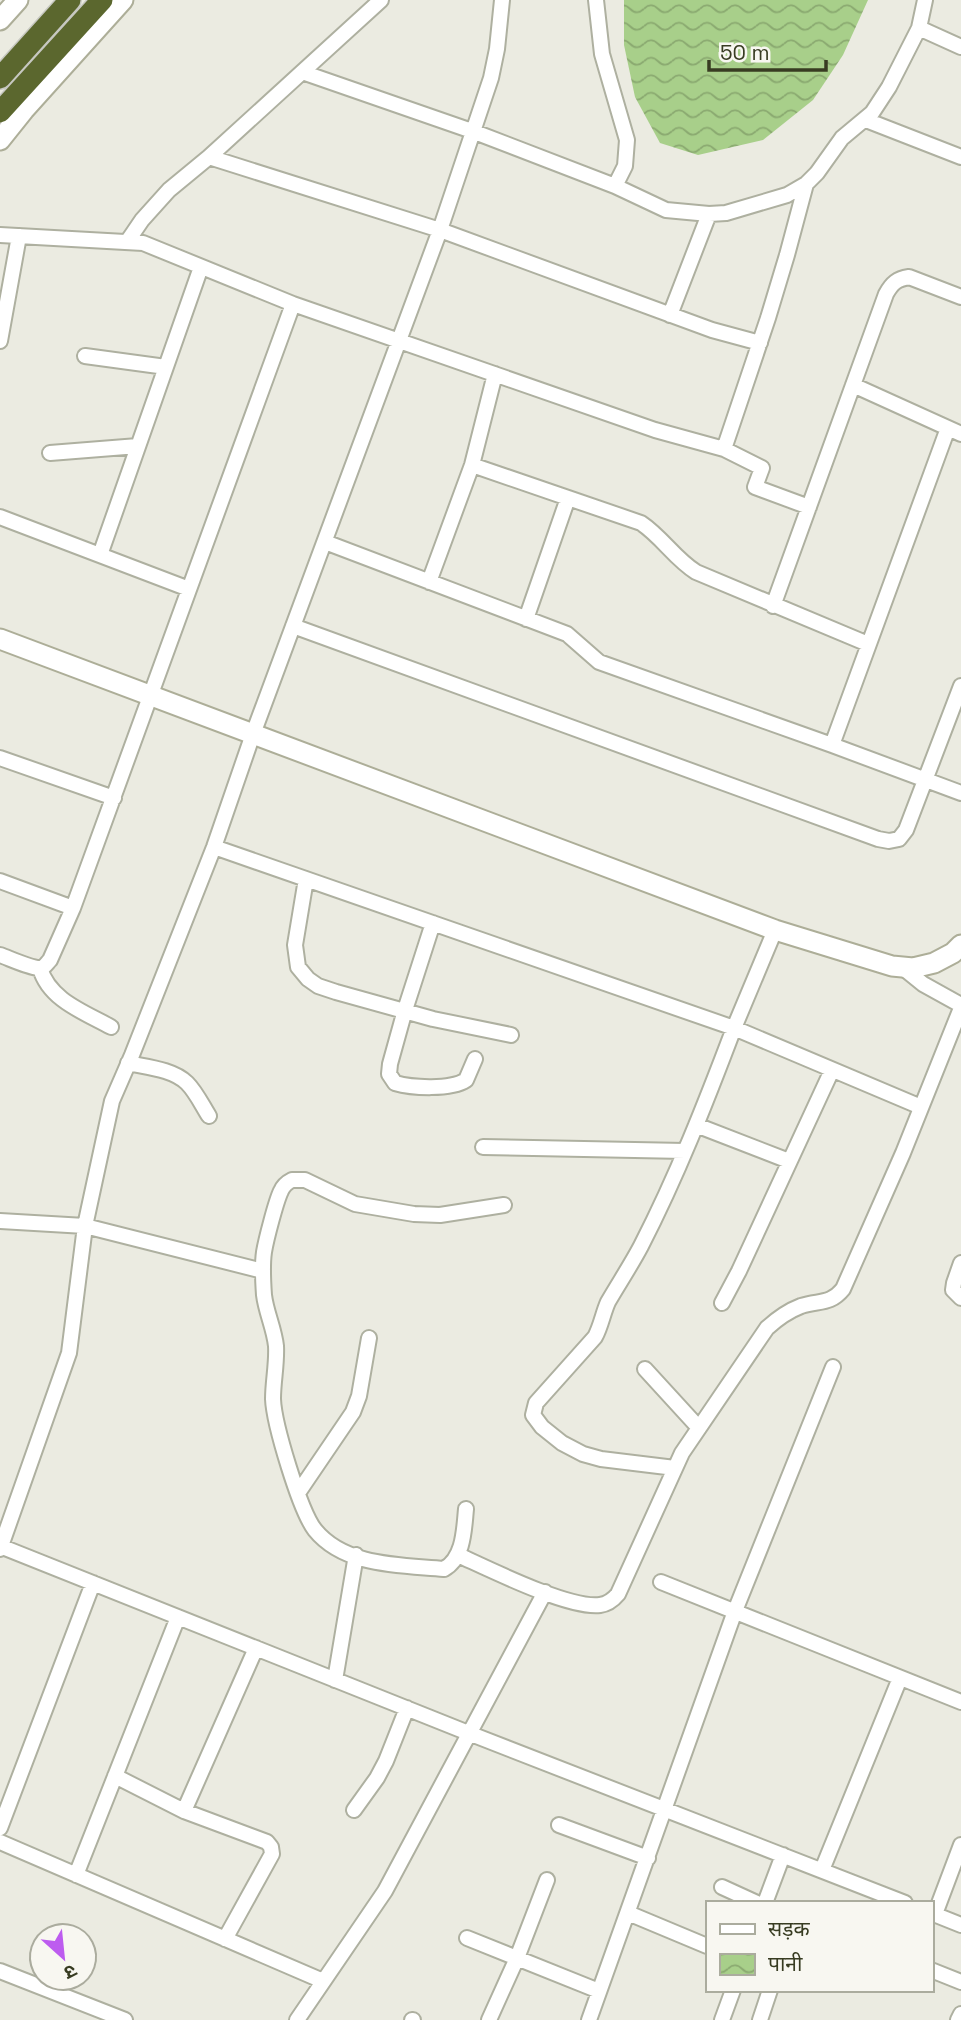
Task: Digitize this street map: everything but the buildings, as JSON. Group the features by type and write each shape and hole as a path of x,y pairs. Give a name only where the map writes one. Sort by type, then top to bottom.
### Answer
{"highway":[{"path":"0,78 70,0"},
{"path":"0,112 102,0"}],"street":[{"path":"0,140 123,0"},
{"path":"127,242 142,220 169,190 209,157 381,0"},
{"path":"502,0 491,78 440,230 253,734 215,847 112,1101 85,1226 69,1353 0,1547 900,1901"},
{"path":"596,0 602,54 626,139 625,166 615,186"},
{"path":"302,72 472,131 615,186 666,210 726,213 788,195 806,184 817,173 842,138 866,120 889,87 919,28 925,0"},
{"path":"919,28 961,47"},
{"path":"866,120 961,157"},
{"path":"209,157 440,230 712,330 760,344"},
{"path":"724,449 760,344 806,184"},
{"path":"670,315 709,214"},
{"path":"0,235 143,243 293,304 655,430 724,449 762,468 755,487 808,507"},
{"path":"0,341 19,236"},
{"path":"100,555 201,267"},
{"path":"773,606 891,284 900,278 909,277 961,297"},
{"path":"40,968 50,960 74,908 293,304"},
{"path":"85,356 166,367"},
{"path":"429,582 472,465 495,374"},
{"path":"832,745 868,644 955,431 853,385"},
{"path":"50,453 138,446"},
{"path":"472,465 641,523 655,533 686,566 773,606 868,644"},
{"path":"526,619 568,498"},
{"path":"0,517 189,589"},
{"path":"325,542 567,634 599,662 961,793"},
{"path":"293,626 889,841 899,839 906,830 961,686"},
{"path":"0,639 775,930 892,966 914,968 934,963 953,953 961,945"},
{"path":"0,758 114,797"},
{"path":"215,847 734,1028 921,1107"},
{"path":"306,879 295,945 298,967 308,979 318,986 433,1019 511,1035"},
{"path":"0,881 74,908"},
{"path":"433,923 405,1010 389,1074 395,1083 417,1086 454,1085 469,1076 475,1059"},
{"path":"675,1468 601,1459 583,1454 562,1443 542,1427 533,1415 536,1403 595,1337 606,1306 639,1249 685,1151 775,930"},
{"path":"0,955 40,968"},
{"path":"458,1555 545,1592 594,1605 604,1605 618,1594 682,1453 767,1328 778,1317 804,1305 828,1301 843,1289 903,1153 961,1006 923,984 902,967"},
{"path":"40,968 42,977 52,992 111,1027"},
{"path":"128,1063 160,1070 183,1079 209,1116"},
{"path":"722,1303 832,1070"},
{"path":"696,1125 789,1161"},
{"path":"483,1147 685,1151"},
{"path":"466,1509 458,1555 455,1561 444,1569 371,1561 338,1548 316,1530 298,1493 274,1413 276,1345 264,1298 264,1251 281,1190 292,1180 304,1180 355,1204 414,1214 440,1215 504,1205"},
{"path":"0,1221 85,1226 263,1270"},
{"path":"961,1263 953,1290 961,1298"},
{"path":"298,1493 353,1412 359,1396 369,1338"},
{"path":"589,2020 735,1611 833,1367"},
{"path":"645,1369 699,1428"},
{"path":"335,1679 356,1555"},
{"path":"661,1581 961,1702"},
{"path":"0,1828 93,1583"},
{"path":"297,2020 385,1891 545,1592"},
{"path":"76,1875 178,1617"},
{"path":"184,1811 256,1648"},
{"path":"822,1870 900,1678"},
{"path":"354,1810 386,1761 407,1709"},
{"path":"115,1776 184,1811 267,1842 271,1847 272,1854 225,1939"},
{"path":"559,1825 648,1858"},
{"path":"0,1842 323,1981"},
{"path":"961,1846 933,1914 961,1924"},
{"path":"766,1901 783,1855"},
{"path":"489,2020 517,1958 547,1880"},
{"path":"722,1888 752,1901"},
{"path":"628,1913 706,1946"},
{"path":"467,1938 599,1991"},
{"path":"0,1971 125,2020"},
{"path":"933,1971 961,1982"},
{"path":"722,2020 732,1992"},
{"path":"760,2020 769,1992"},
{"path":"958,2020 961,2014"}],"water":[{"path":"624,0 868,0 843,55 813,100 763,140 698,155 660,143 635,97 624,45"}]}
